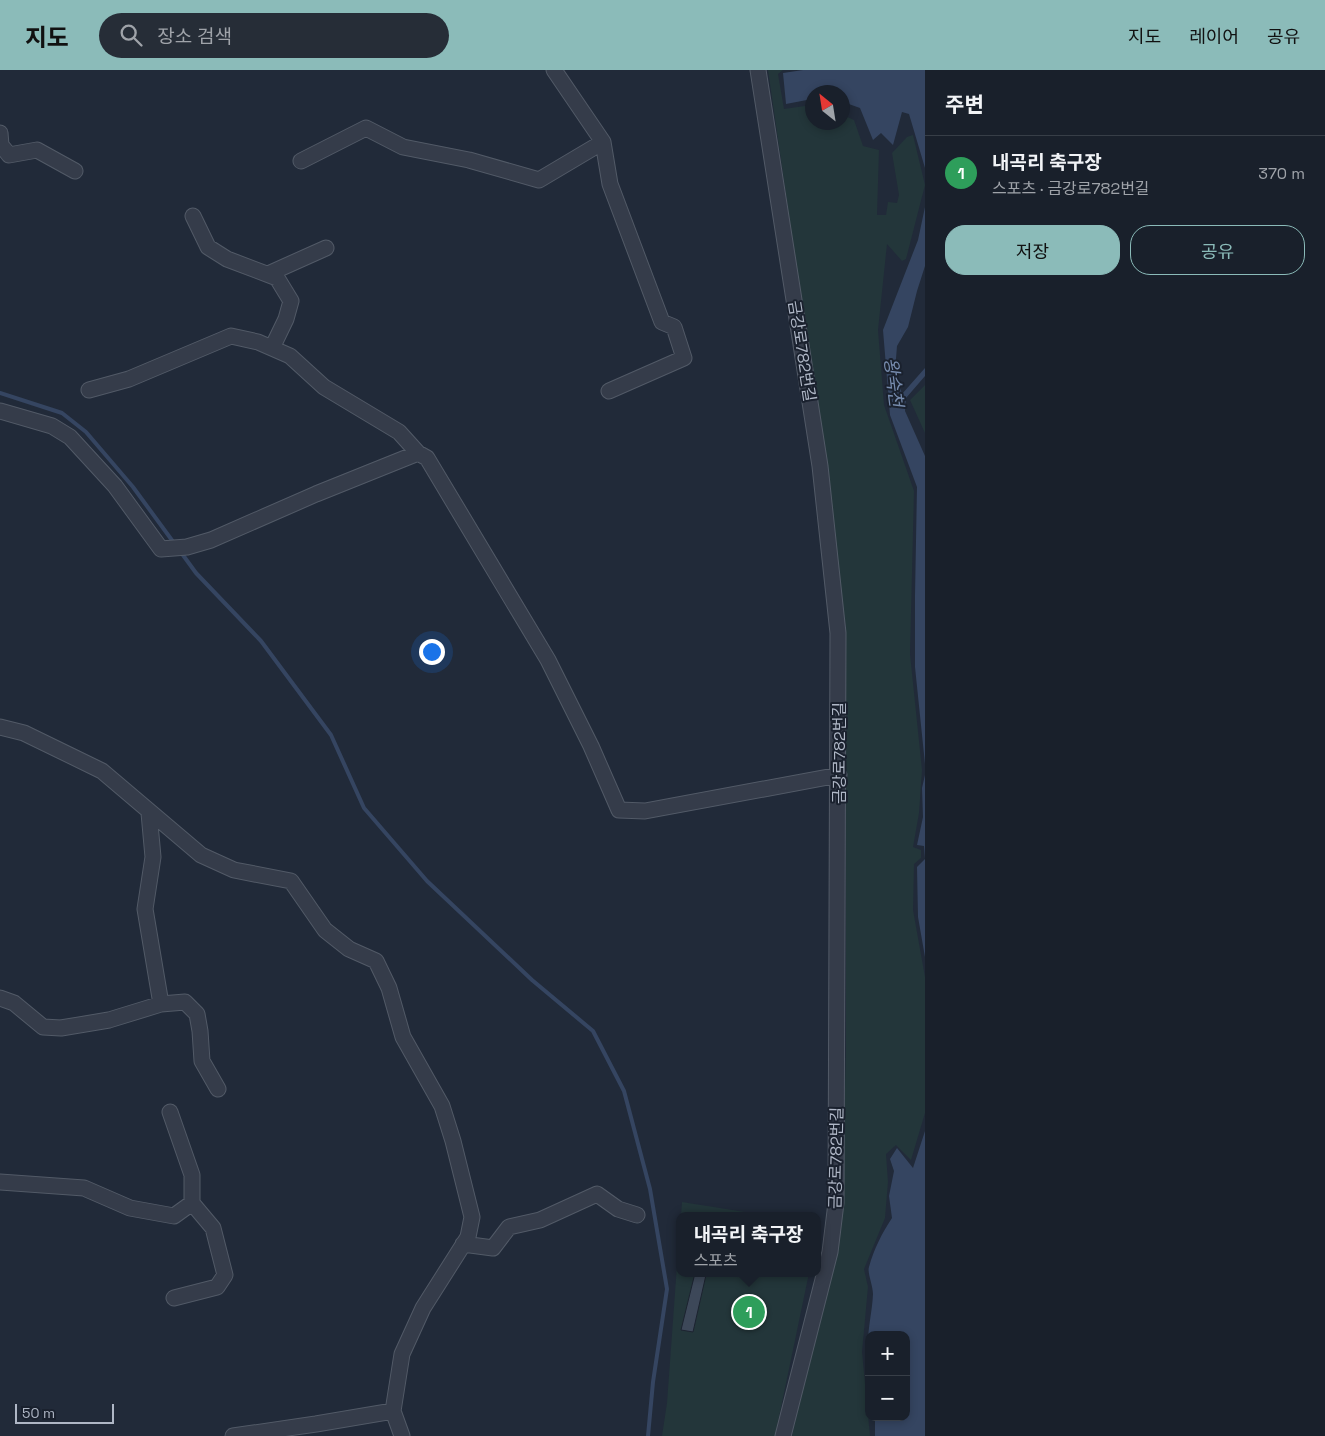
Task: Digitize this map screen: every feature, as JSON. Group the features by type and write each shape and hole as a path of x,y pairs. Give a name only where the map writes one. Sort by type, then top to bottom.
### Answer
{"street":[{"path":"554,70 603,142 610,184 662,322 674,327 684,358 609,391"},
{"name":"금강로782번길","path":"758,70 821,476 838,634 836,1203 830,1252 784,1436"},
{"path":"301,161 366,128 403,147 470,160 540,180 603,142"},
{"path":"0,133 1,145 9,155 37,150 76,170"},
{"path":"193,216 208,247 228,259 277,278 291,301 286,320 272,348"},
{"path":"268,274 326,248"},
{"path":"89,390 129,379 231,336 258,342 290,356 324,387 398,432 418,453 427,458 548,660 591,746 619,810 645,811 839,775"},
{"path":"0,411 52,426 70,437 115,486 161,549 187,547 211,540 316,494 418,453"},
{"path":"0,727 24,733 102,772 201,855 234,870 291,881 325,930 349,949 376,960 389,988 403,1036 442,1106 453,1141 472,1218 468,1237 423,1308 402,1354 393,1411 402,1436"},
{"path":"149,812 153,857 145,909 162,1004"},
{"path":"0,998 14,1003 43,1027 61,1028 109,1020 162,1004 185,1002 197,1014 202,1061 218,1089"},
{"path":"170,1112 192,1175 192,1203 213,1228 224,1275 217,1286 174,1298"},
{"path":"0,1182 84,1188 130,1208 174,1216 192,1203"},
{"path":"463,1244 493,1248 510,1227 540,1220 597,1194 618,1208 638,1215"},
{"path":"233,1436 317,1430 393,1411"}],"green space":[{"path":"768,70 783,70 778,74 784,109 805,106 805,130 850,130 850,118 854,120 863,146 879,150 877,215 886,215 888,202 897,203 899,195 892,153 907,137 913,135 925,185 906,259 902,261 887,244 878,330 884,405 914,491 910,654 922,770 919,813 913,847 921,850 921,858 914,864 913,910 925,977 925,1113 911,1160 896,1145 886,1154 888,1182 885,1218 864,1269 868,1287 862,1352 865,1384 865,1421 869,1421 870,1436 792,1436 842,1210 846,1048 846,628 819,423"},
{"path":"925,385 925,433 910,400"},
{"path":"682,1202 746,1212 681,1212"},
{"path":"676,1277 808,1277 775,1436 662,1436 667,1403"}],"water":[{"path":"803,70 925,70 925,168 909,114 902,112 893,145 881,133 873,140 860,108 850,104 850,85 805,85 805,100 786,104 783,73"},
{"name":"왕숙천","path":"925,207 925,266 908,327 897,346 895,371 902,394 925,368 925,376 906,398 905,411 925,456 925,764 915,667 917,487 890,415 883,330 918,240"},
{"path":"925,775 925,859 924,846 917,845 923,817 922,788"},
{"path":"925,859 925,957 918,917 917,867"},
{"path":"925,1131 925,1436 875,1436 875,1421 910,1421 910,1331 868,1331 873,1294 869,1269 873,1254 892,1218 889,1196 894,1171 890,1159 897,1148 913,1168"}],"building":[{"path":"694,1277 706,1277 693,1332 681,1330"}],"waterway":[{"path":"0,393 62,413 86,432 133,487 174,543"},
{"path":"180,551 196,573 261,641 331,735 364,808 427,881 532,980 593,1031 624,1091 650,1189 667,1289 653,1382 648,1436"}],"place":[{"name":"내곡리 축구장","path":"749,1312"}]}
